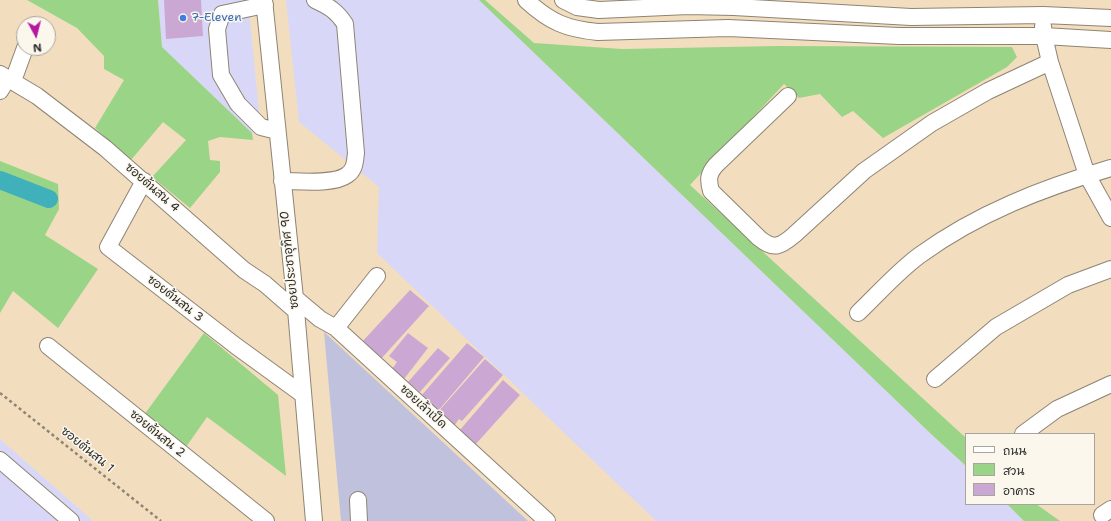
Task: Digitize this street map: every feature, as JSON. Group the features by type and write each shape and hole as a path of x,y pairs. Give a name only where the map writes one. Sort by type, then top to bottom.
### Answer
{"street":[{"path":"282,181 330,180 347,176 355,166 356,153 345,24 339,15 328,6 315,0"},
{"path":"526,0 548,18 560,25 578,30 598,32 728,28 899,36 1044,36 1111,40"},
{"path":"563,0 577,7 599,10 665,6 734,7 911,17 1043,15 1111,18"},
{"path":"265,2 222,14 217,29 221,74 238,104 261,128 277,131"},
{"name":"ซอยประชาอุทิศ 90","path":"265,2 295,304 314,521"},
{"path":"665,6 665,30"},
{"path":"1043,15 1044,36 1050,62 1087,175 1111,218"},
{"path":"5,81 20,56"},
{"path":"788,96 716,165 710,172 708,181 711,191 759,238 767,244 775,246 784,243 794,235 864,171 932,122 988,91 1050,62"},
{"name":"ซอยต้นสน 4","path":"5,81 37,96 72,122 144,181 244,270 295,304"},
{"path":"858,313 919,256 972,221 1024,197 1111,168"},
{"name":"ซอยต้นสน 3","path":"144,181 108,247 236,346 302,394"},
{"path":"935,380 996,327 1068,285 1111,269"},
{"path":"336,328 377,276"},
{"name":"ซอยเล้าเป็ด","path":"295,304 336,328 547,521"},
{"name":"ซอยต้นสน 2","path":"48,346 266,521"},
{"path":"1024,433 1058,409 1111,384"},
{"path":"0,460 72,521"},
{"path":"358,500 359,521"}],"path":[{"name":"ซอยต้นสน 1","path":"0,394 161,521"}],"shaded area":[{"path":"158,0 248,0 261,132 252,133 162,47"},
{"path":"286,0 479,0 965,465 965,505 1008,505 1024,521 656,521 377,253 379,187 299,122"},
{"path":"324,332 350,356 528,521 341,521"},
{"path":"0,439 93,521 0,521"}],"green space":[{"path":"27,0 158,0 162,47 252,133 253,140 220,137 208,141 210,160 220,161 220,172 190,208 152,177 186,140 163,122 131,160 95,128 124,80 104,69 104,56 77,28"},
{"path":"479,0 485,0 534,43 622,49 777,46 1012,47 1017,57 1007,67 883,138 853,111 842,117 820,94 799,98 784,84 690,185 965,437 965,465"},
{"path":"0,161 58,184 59,209 45,235 98,269 58,328 13,291 0,313"},
{"path":"204,333 278,395 286,476 207,417 186,447 144,415"},
{"path":"1008,505 1037,505 1060,521 1024,521"}],"building":[{"name":"7-Eleven","path":"164,0 201,0 203,36 166,39"},
{"path":"410,290 429,306 380,360 361,343"},
{"path":"408,333 428,348 404,379 392,369 397,362 389,356"},
{"path":"467,343 484,357 438,411 421,396"},
{"path":"438,348 450,358 420,392 408,382"},
{"path":"485,359 503,375 462,421 459,419 454,426 438,412"},
{"path":"503,380 520,395 475,445 459,431"}],"waterway":[{"path":"0,180 49,199"}],"place":[{"name":"7-Eleven","path":"183,18"}]}
